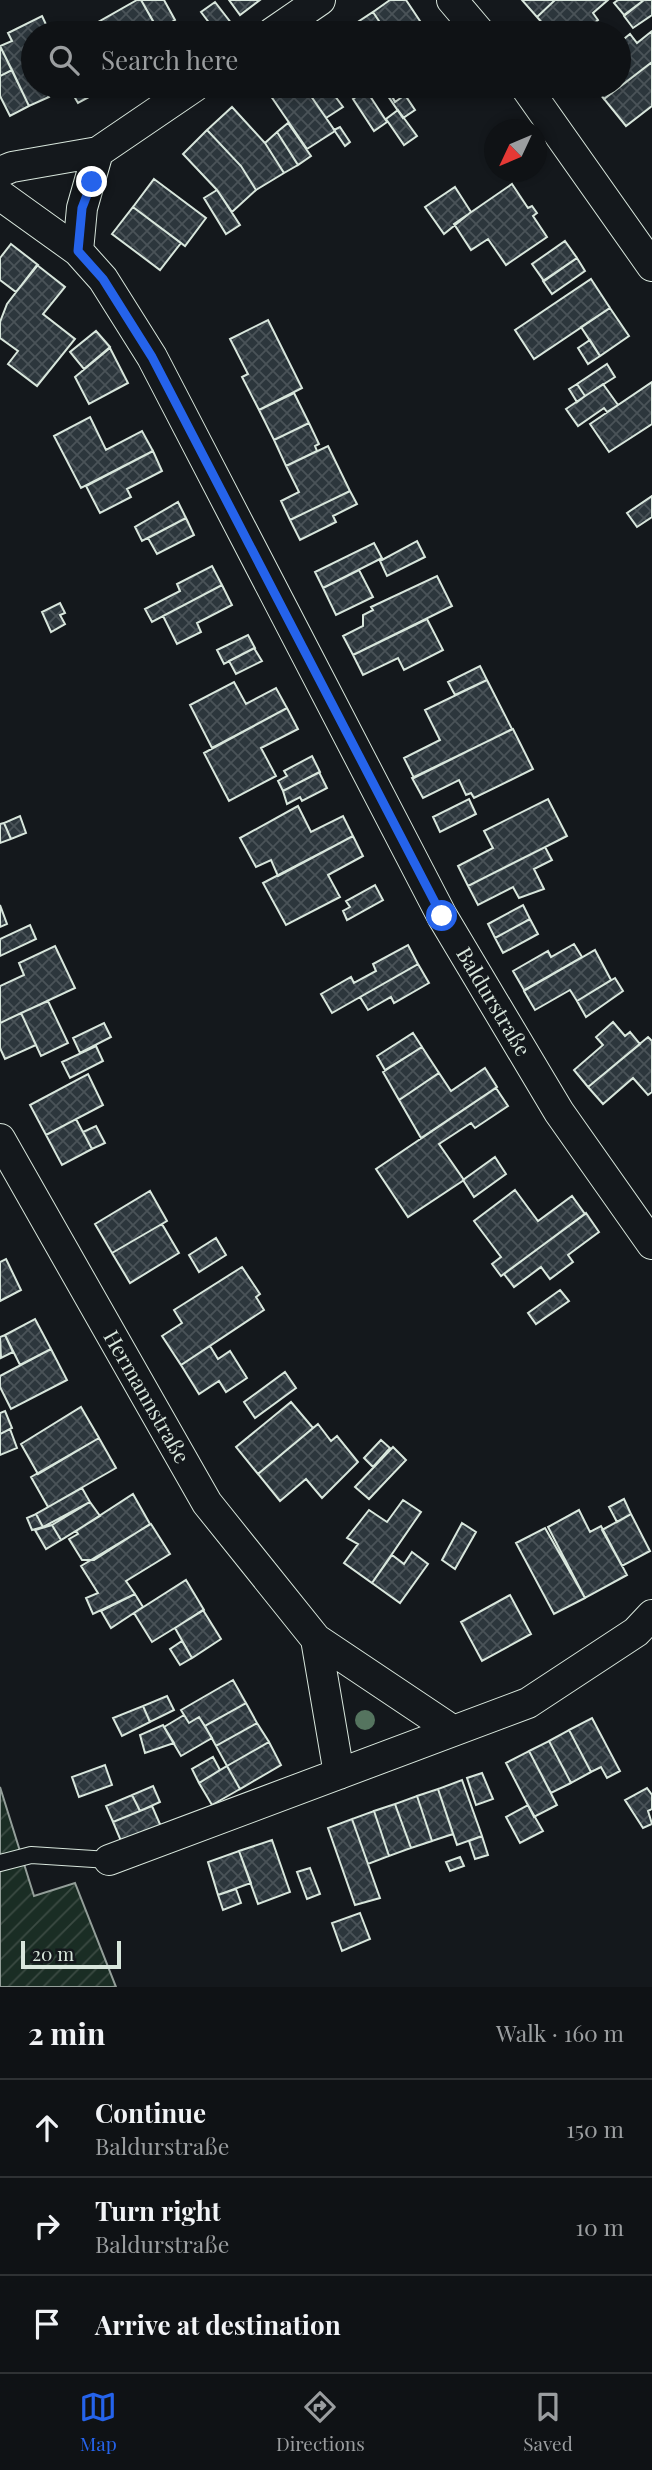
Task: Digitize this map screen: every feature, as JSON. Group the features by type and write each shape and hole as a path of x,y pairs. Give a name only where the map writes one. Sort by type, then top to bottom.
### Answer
{"street":[{"path":"289,21 320,0"},
{"path":"452,0 470,21"},
{"path":"0,172 12,167 98,152 177,98"},
{"path":"533,98 652,266"},
{"path":"78,251 82,208 92,182 98,152"},
{"name":"Baldurstraße","path":"0,195 78,251 103,279 152,357 442,916 559,1112 652,1244"},
{"name":"Hermannstraße","path":"0,1139 207,1503 316,1639 452,1730"},
{"path":"109,1860 528,1703 636,1632 652,1615"},
{"name":"Hermannstraße","path":"316,1639 339,1774"}],"lane":[{"path":"0,1863 31,1855 109,1860"}],"green space":[{"path":"0,1787 34,1896 75,1883 116,1987 0,1987"}],"building":[{"path":"141,0 153,21 100,21"},
{"path":"141,0 164,0 175,20 153,21"},
{"path":"229,0 260,0 240,15"},
{"path":"390,0 406,0 420,21 379,21 373,12"},
{"path":"522,0 555,0 537,17"},
{"path":"555,0 608,0 593,13 597,21 540,21 537,17"},
{"path":"618,0 644,0 624,15 614,3"},
{"path":"644,0 652,0 652,15 633,28 631,21 624,16"},
{"path":"215,2 230,21 208,21 201,12"},
{"path":"373,12 379,21 359,21"},
{"path":"42,16 44,21 32,21"},
{"path":"21,26 21,89 0,46 12,41 8,33"},
{"path":"652,31 652,62 631,78 631,35 637,43"},
{"path":"0,46 12,70 0,76"},
{"path":"652,62 652,106 626,126 604,99 631,98 631,78"},
{"path":"12,70 21,89 21,98 25,98 29,106 10,116 0,96 0,76"},
{"path":"25,98 47,98 29,106"},
{"path":"272,98 312,98 335,131 307,149"},
{"path":"312,98 336,98 343,107 326,118"},
{"path":"371,98 387,122 374,131 353,99"},
{"path":"389,98 393,98 395,102 407,98 415,110 403,118"},
{"path":"232,107 265,143 284,173 256,190 241,166 207,130"},
{"path":"398,110 417,136 404,145 386,119"},
{"path":"288,123 311,156 298,165 277,132"},
{"path":"340,127 350,142 345,146 334,130"},
{"path":"207,130 241,166 256,190 232,212 217,190 183,154"},
{"path":"277,132 298,165 284,173 265,143"},
{"path":"154,179 206,218 185,246 133,207"},
{"path":"512,184 528,208 532,206 537,213 533,216 547,237 506,265 488,239 471,250 454,224"},
{"path":"455,187 471,212 444,234 425,207"},
{"path":"217,190 240,225 226,234 204,198"},
{"path":"133,207 181,243 160,270 112,234"},
{"path":"565,241 577,258 544,281 532,264"},
{"path":"11,244 38,265 16,292 0,280 0,258"},
{"path":"577,258 585,271 552,294 543,281"},
{"path":"37,265 65,287 43,314 75,339 37,386 8,364 18,351 0,338 0,322 7,304"},
{"path":"591,279 610,308 534,359 515,330"},
{"path":"610,308 629,336 600,356 581,327"},
{"path":"268,320 302,388 259,410 242,377 248,374 230,339"},
{"path":"96,331 110,347 84,369 70,352"},
{"path":"590,340 600,356 588,364 578,348"},
{"path":"110,348 128,383 89,404 75,377"},
{"path":"607,364 615,377 585,396 577,384"},
{"path":"652,382 652,424 609,452 590,424"},
{"path":"577,384 585,396 577,402 569,389"},
{"path":"603,384 618,405 607,412 604,408 578,426 566,409"},
{"path":"294,393 309,423 274,440 259,410"},
{"path":"90,417 106,450 142,431 153,451 81,488 54,436"},
{"path":"309,423 319,444 315,446 317,451 286,466 274,440"},
{"path":"328,446 350,491 290,520 281,501 299,492 286,466"},
{"path":"153,451 162,471 127,489 131,497 100,513 86,486"},
{"path":"350,491 357,504 333,516 336,522 300,540 290,520"},
{"path":"652,496 652,517 637,527 627,513"},
{"path":"178,502 186,518 142,541 135,527"},
{"path":"186,518 194,535 157,554 148,538"},
{"path":"417,541 425,557 387,576 380,561"},
{"path":"374,543 382,558 323,588 315,572"},
{"path":"212,566 222,585 152,622 145,609 180,591 177,584"},
{"path":"359,570 373,597 336,615 323,588"},
{"path":"437,576 452,606 353,655 343,636 363,626 363,615 373,610 371,607"},
{"path":"222,585 232,605 197,623 201,632 177,644 163,616"},
{"path":"60,603 65,613 60,615 65,624 51,632 42,612"},
{"path":"427,619 443,650 404,670 398,658 363,675 353,655"},
{"path":"248,635 255,648 224,664 217,650"},
{"path":"254,648 262,661 236,674 229,661"},
{"path":"480,666 487,680 455,695 448,682"},
{"path":"487,680 512,729 414,778 404,758 440,740 425,710"},
{"path":"234,682 246,704 276,688 287,708 212,748 190,705"},
{"path":"287,708 298,729 261,748 276,776 229,801 204,753"},
{"path":"513,729 533,769 474,798 471,793 466,795 459,780 423,798 412,778"},
{"path":"312,756 320,772 283,791 278,781 287,776 284,771"},
{"path":"319,772 327,788 302,801 300,797 287,804 283,791"},
{"path":"469,799 476,814 440,832 433,817"},
{"path":"548,799 567,836 468,886 458,866 493,848 484,831"},
{"path":"298,806 311,832 343,816 353,836 278,876 271,860 256,867 240,838"},
{"path":"20,816 26,833 11,839 4,823"},
{"path":"4,823 11,839 0,843 0,824"},
{"path":"353,836 363,856 328,875 340,897 286,925 263,883"},
{"path":"545,847 552,860 534,869 544,889 519,898 513,887 478,905 468,886"},
{"path":"375,885 383,900 347,920 343,911 350,907 346,901"},
{"path":"0,905 7,924 0,927"},
{"path":"523,905 530,919 495,938 488,924"},
{"path":"530,919 538,934 503,953 495,938"},
{"path":"30,925 36,939 0,956 0,939"},
{"path":"574,944 582,957 524,990 513,971 548,951 551,957"},
{"path":"408,945 418,964 332,1013 321,994 351,977 354,983 376,971 373,964"},
{"path":"55,946 75,988 0,1023 0,986 24,975 19,963"},
{"path":"595,950 611,980 577,1001 570,990 535,1010 524,991"},
{"path":"418,964 429,983 394,1003 391,997 368,1010 360,997"},
{"path":"615,978 623,991 586,1017 577,1001"},
{"path":"48,1001 68,1043 41,1056 21,1013"},
{"path":"21,1013 36,1045 5,1059 0,1048 0,1023"},
{"path":"613,1022 625,1036 630,1032 640,1044 588,1087 574,1070 603,1045 596,1037"},
{"path":"104,1023 111,1037 80,1053 73,1038"},
{"path":"413,1033 422,1047 385,1070 377,1056"},
{"path":"648,1037 652,1041 652,1092 648,1095 633,1078 603,1104 588,1087"},
{"path":"96,1046 103,1061 70,1078 62,1062"},
{"path":"422,1047 439,1073 399,1100 383,1072"},
{"path":"485,1068 497,1087 421,1138 399,1100 439,1073 451,1091"},
{"path":"88,1074 103,1105 46,1135 30,1105"},
{"path":"496,1088 508,1106 475,1128 471,1123 439,1144 464,1180 408,1217 376,1169"},
{"path":"76,1119 92,1149 62,1165 46,1135"},
{"path":"96,1126 105,1143 92,1149 83,1132"},
{"path":"495,1157 506,1174 474,1197 463,1180"},
{"path":"515,1190 538,1221 572,1196 585,1214 501,1276 492,1264 501,1257 474,1221"},
{"path":"150,1191 167,1221 112,1253 95,1224"},
{"path":"586,1213 599,1232 568,1255 573,1262 550,1279 541,1267 514,1287 504,1274"},
{"path":"167,1221 162,1224 179,1253 130,1283 112,1253"},
{"path":"216,1238 226,1255 199,1272 189,1255"},
{"path":"6,1259 21,1290 0,1301 0,1262"},
{"path":"242,1267 260,1294 256,1297 264,1310 181,1365 162,1336 182,1323 174,1310"},
{"path":"560,1290 569,1301 536,1324 528,1313"},
{"path":"35,1319 51,1349 20,1365 5,1335"},
{"path":"5,1335 13,1352 1,1358 0,1337"},
{"path":"210,1346 218,1359 230,1351 247,1378 226,1392 219,1381 199,1394 181,1365"},
{"path":"51,1349 67,1380 11,1409 0,1387 0,1376"},
{"path":"285,1372 296,1388 255,1418 244,1402"},
{"path":"291,1402 313,1428 258,1474 236,1447"},
{"path":"81,1407 99,1438 38,1474 21,1444"},
{"path":"5,1411 12,1428 0,1434 0,1413"},
{"path":"318,1424 331,1441 337,1436 358,1462 322,1498 306,1479 280,1501 258,1474"},
{"path":"10,1429 17,1448 0,1455 0,1434"},
{"path":"99,1438 116,1468 48,1507 31,1477"},
{"path":"381,1440 390,1448 373,1467 364,1458"},
{"path":"393,1447 406,1460 369,1499 355,1487"},
{"path":"82,1488 90,1502 43,1527 36,1514"},
{"path":"133,1494 150,1524 94,1560 82,1560 69,1539 78,1534 76,1531"},
{"path":"624,1499 631,1514 617,1522 609,1507"},
{"path":"403,1500 421,1512 372,1583 344,1563 358,1544 347,1538 369,1510 387,1522"},
{"path":"90,1502 100,1516 61,1540 52,1525"},
{"path":"579,1510 590,1532 601,1526 627,1575 585,1598 548,1527"},
{"path":"36,1514 43,1527 32,1530 27,1518"},
{"path":"631,1514 650,1551 622,1566 602,1530"},
{"path":"462,1523 476,1532 455,1569 442,1560"},
{"path":"151,1524 170,1554 126,1581 135,1594 93,1614 86,1598 98,1593 81,1566"},
{"path":"52,1525 61,1540 46,1549 35,1530"},
{"path":"545,1528 585,1598 554,1614 516,1543"},
{"path":"412,1552 428,1564 400,1603 372,1583 392,1555 404,1564"},
{"path":"186,1580 204,1610 152,1642 134,1613"},
{"path":"135,1594 143,1607 111,1628 101,1611"},
{"path":"510,1595 531,1634 482,1661 461,1622"},
{"path":"203,1610 221,1639 192,1658 175,1628"},
{"path":"182,1641 192,1658 180,1665 170,1649"},
{"path":"233,1680 246,1703 205,1726 199,1717 189,1723 181,1710"},
{"path":"167,1696 174,1710 150,1722 143,1706"},
{"path":"246,1703 257,1723 216,1746 205,1726"},
{"path":"143,1706 150,1722 122,1736 113,1718"},
{"path":"184,1715 189,1723 199,1717 212,1738 181,1756 164,1727"},
{"path":"592,1718 620,1771 607,1778 601,1767 591,1772 569,1730"},
{"path":"257,1723 269,1742 227,1766 216,1746"},
{"path":"163,1725 174,1743 145,1753 140,1735"},
{"path":"569,1730 591,1772 571,1783 549,1741"},
{"path":"549,1741 571,1783 551,1793 529,1751"},
{"path":"269,1742 281,1765 240,1789 227,1766"},
{"path":"529,1751 557,1805 534,1817 506,1763"},
{"path":"213,1757 220,1770 199,1783 192,1769"},
{"path":"105,1765 112,1785 79,1797 72,1777"},
{"path":"227,1766 240,1789 212,1805 199,1783"},
{"path":"482,1773 493,1799 476,1805 467,1778"},
{"path":"462,1780 482,1836 457,1845 438,1789"},
{"path":"153,1786 160,1802 140,1811 132,1795"},
{"path":"647,1788 652,1795 652,1809 648,1811 652,1824 643,1828 625,1800"},
{"path":"438,1789 453,1834 432,1841 417,1796"},
{"path":"132,1795 140,1811 113,1822 106,1806"},
{"path":"417,1796 432,1841 411,1848 395,1804"},
{"path":"395,1804 411,1848 389,1856 374,1811"},
{"path":"528,1805 543,1831 520,1843 506,1817"},
{"path":"152,1806 163,1831 124,1848 113,1822"},
{"path":"374,1811 389,1856 368,1864 352,1819"},
{"path":"352,1819 380,1898 355,1905 328,1828"},
{"path":"482,1836 488,1855 475,1859 469,1841"},
{"path":"272,1840 290,1892 258,1904 239,1851"},
{"path":"239,1851 251,1883 218,1895 208,1862"},
{"path":"460,1857 464,1866 450,1871 446,1862"},
{"path":"310,1868 320,1894 307,1899 297,1872"},
{"path":"236,1889 241,1903 223,1910 218,1895"},
{"path":"360,1913 370,1939 342,1951 332,1923"}],"route":[{"path":"92,182 82,208 78,251 103,279 152,357 442,916"}]}
